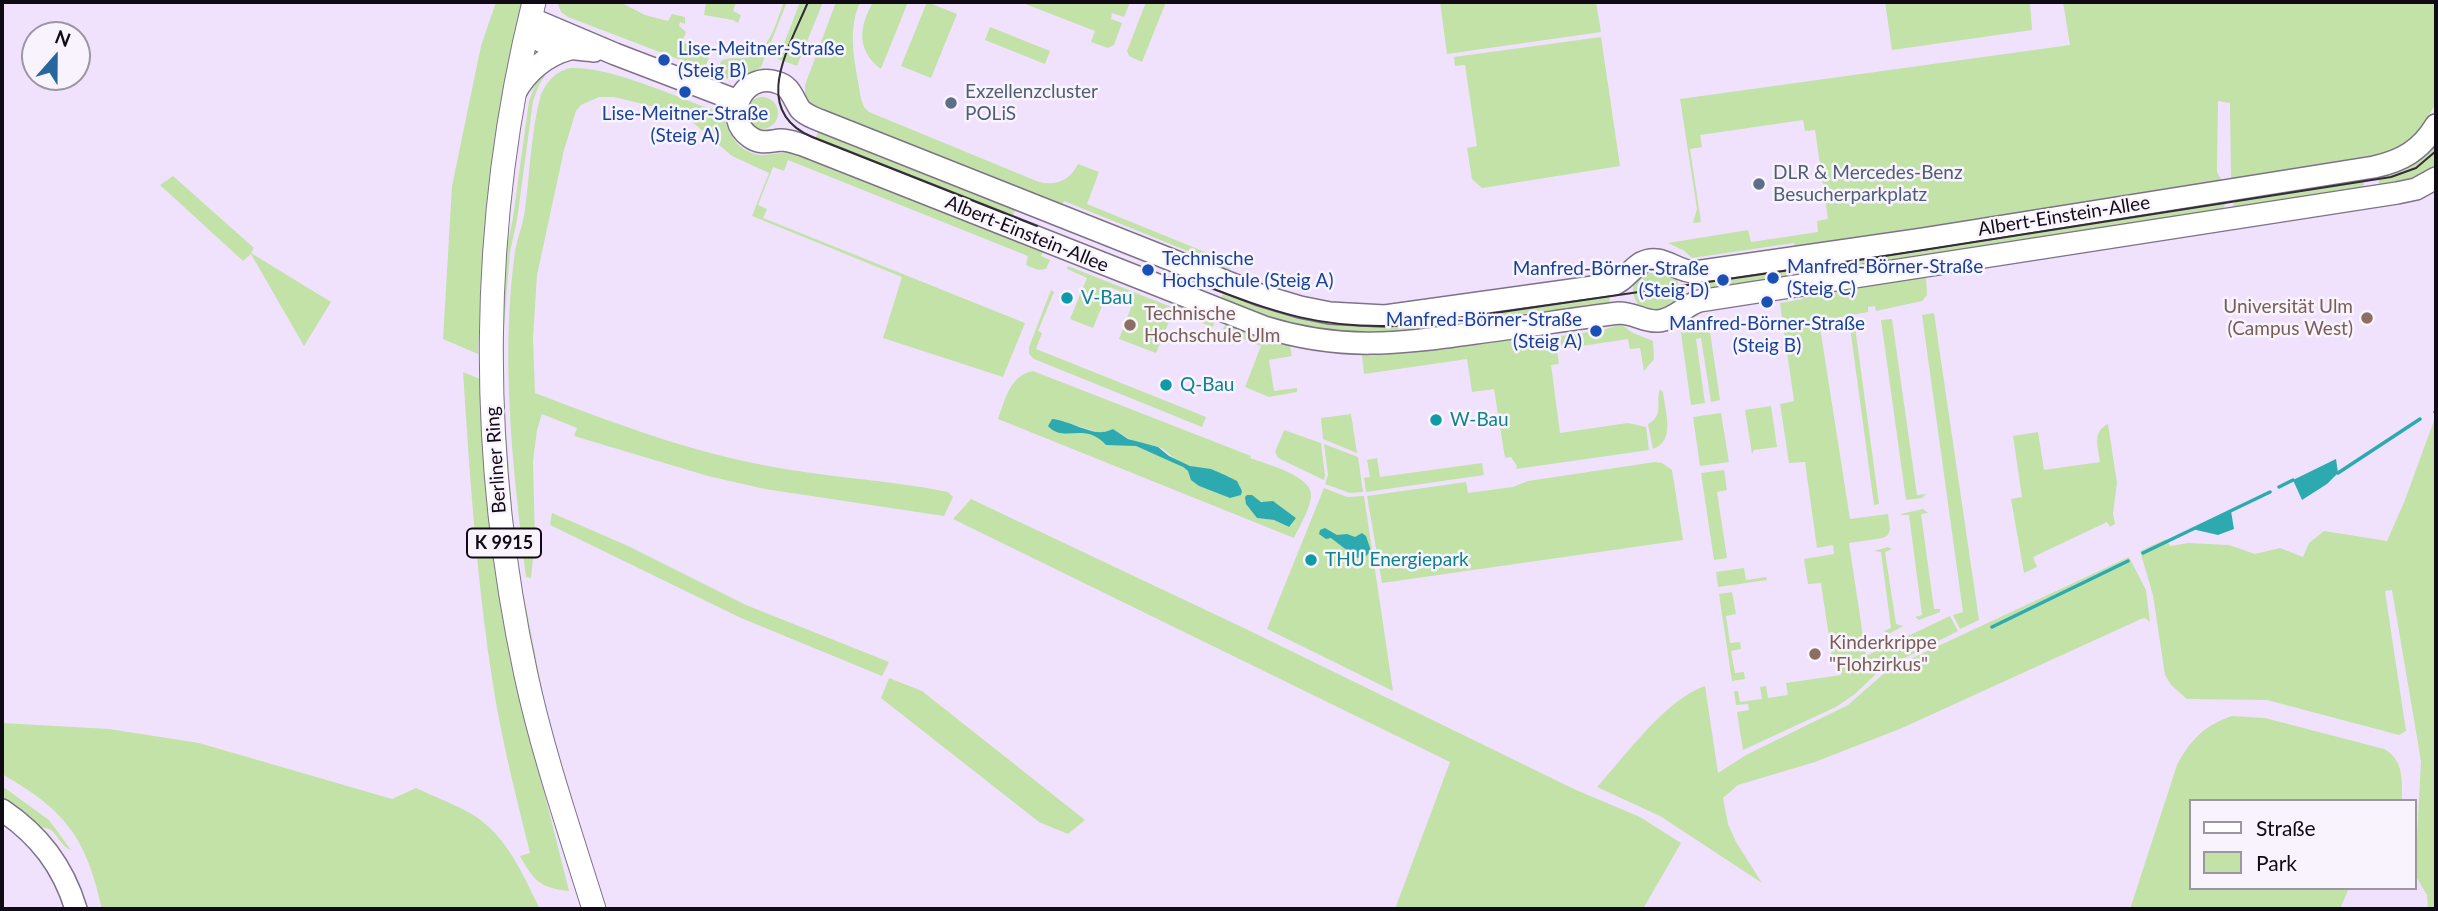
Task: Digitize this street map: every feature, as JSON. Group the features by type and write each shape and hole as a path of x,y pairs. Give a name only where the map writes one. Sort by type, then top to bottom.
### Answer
{"main road":[{"name":"Berliner Ring","path":"530,17 514,96 500,194 494,266 491,383 496,474 510,586 526,675 540,734 594,909"}],"street":[{"path":"530,17 545,44 615,54"},
{"path":"530,17 615,54 738,101"},
{"path":"514,96 535,68 554,55 572,49"},
{"name":"Albert-Einstein-Allee","path":"2436,125 2422,144 2407,156 2374,167 1692,272 1668,262 1654,260 1640,264 1615,284 1408,314 1363,316 1310,309 1260,295 819,120 804,112 790,90 771,81 751,85 738,101 737,117 740,127 747,135 765,143 779,141 803,145 1246,321 1310,340 1344,344 1390,344 1619,313 1659,321 1699,301 2378,196 2416,189 2436,178"},
{"path":"779,141 795,127 798,103"},
{"path":"2374,167 2369,180 2371,189 2378,196"},
{"path":"1677,268 1686,281 1687,290 1680,311"},
{"path":"1629,275 1625,286 1626,299 1637,315"},
{"path":"2,810 37,837 54,859 76,909"}],"green space":[{"path":"496,2 523,2 497,133 483,265 478,354 443,339 452,186 481,46"},
{"path":"557,2 620,2 645,15 668,21 672,14 685,17 685,24 680,22 679,26 686,32 682,42 709,49 706,56 709,58 704,69 568,17 561,12"},
{"path":"706,2 736,2 733,11 741,15 738,23 704,15"},
{"path":"784,2 787,2 761,67 739,78 716,76 721,61 748,57 762,48 772,34"},
{"path":"800,2 823,2 797,66 778,59"},
{"path":"836,2 860,2 854,26 853,50 861,99 869,112 1039,182 1052,183 1062,180 1071,174 1078,164 1099,172 1087,204 1232,263 1229,271 1189,256 1190,252 1064,201 1062,205 812,105 805,94 805,85"},
{"path":"873,2 908,2 881,69 867,54 862,38 865,20"},
{"path":"927,2 957,14 931,78 901,66"},
{"path":"1020,2 1130,2 1124,17 1112,13 1111,19 1122,23 1114,45 1108,48 1091,42 1095,31"},
{"path":"1146,2 1166,2 1142,62 1129,56 1127,51"},
{"path":"1440,2 1596,2 1601,32 1447,54"},
{"path":"1885,2 2030,2 2032,30 1892,50"},
{"path":"2063,2 2436,2 2436,103 2420,130 2408,143 2393,152 2231,179 2230,103 2218,101 2217,172 2222,181 1795,247 1794,243 1692,258 1668,243 1748,230 1751,242 1818,232 1817,221 1828,219 1815,130 1805,131 1803,120 1700,135 1702,147 1690,149 1701,222 1693,223 1697,209 1680,99 2070,45"},
{"path":"990,27 1050,51 1045,64 985,40"},
{"path":"1601,37 1620,166 1482,188 1472,179 1467,148 1477,146 1465,65 1455,66 1454,57"},
{"path":"570,68 623,77 715,111 724,120 733,138 752,153 797,154 1043,252 1041,256 1050,260 1046,269 1038,270 1026,265 1028,256 788,160 784,171 773,167 758,205 767,209 763,218 1025,323 1003,377 883,338 902,277 752,216 769,173 732,156 690,120 667,110 614,97 599,97 581,105 576,111 564,150 537,275 533,338 535,393 643,432 725,457 801,472 948,492 953,497 944,516 765,489 708,476 574,436 577,428 542,414 533,461 535,540 531,578 526,577 510,414 508,374 511,292 541,94 552,77"},
{"path":"549,69 533,101 517,220 510,252 504,326 504,404 513,524 547,716 528,647 500,437 504,259 513,218 529,101 538,77"},
{"path":"762,97 774,101 778,113 774,125 762,129 750,125 746,113 750,101"},
{"path":"821,124 1016,208 1012,218 813,145"},
{"path":"2436,136 2436,172 2380,190 2378,176 2412,164"},
{"path":"173,176 254,248 251,253 331,302 304,346 251,254 243,261 160,185"},
{"path":"2363,179 2365,192 2230,211 2238,197"},
{"path":"2228,199 2221,213 1801,282 1798,260"},
{"path":"1068,266 1171,307 1173,303 1215,319 1213,327 1173,312 1156,353 1119,339 1135,297 1110,287 1093,328 1070,319 1087,278 1067,269"},
{"path":"1656,267 1673,273 1679,290 1673,307 1656,313 1639,307 1633,290 1639,273"},
{"path":"1790,267 1792,278 1705,291 1703,280"},
{"path":"1926,277 1927,295 1922,301 1876,311 1875,306 1868,307 1868,312 1819,321 1850,519 1888,514 1888,535 1849,543 1866,656 1950,616 1958,631 1879,671 1855,694 1836,707 1743,750 1737,712 1749,710 1748,704 1736,705 1734,691 1738,691 1740,702 1762,699 1760,687 1766,686 1768,698 1788,695 1786,683 1841,675 1839,657 1832,657 1821,583 1808,584 1804,559 1834,554 1833,545 1817,548 1805,462 1789,463 1780,404 1794,401 1780,303 1803,299 1803,296"},
{"path":"1608,289 1611,310 1332,339 1220,302 1224,291 1314,314"},
{"path":"1051,290 1054,292 1038,331 1042,333 1036,349 1206,417 1202,427 1034,359 1029,354 1029,347"},
{"path":"1934,313 1979,620 1960,629 1953,615 1963,612 1922,315"},
{"path":"1708,318 1720,400 1711,402 1701,338 1696,339 1705,403 1691,405 1681,333 1695,320"},
{"path":"1892,319 1917,495 1926,494 1922,498 1906,500 1881,320"},
{"path":"1226,323 1290,346 1292,356 1269,360 1274,391 1297,388 1297,392 1269,397 1245,387 1261,346 1221,333"},
{"path":"1621,324 1631,332 1653,341 1654,359 1644,371 1640,348 1630,349 1628,339 1562,349 1560,336 1603,330"},
{"path":"1850,327 1855,327 1879,504 1874,505"},
{"path":"1555,337 1559,364 1551,365 1560,433 1628,423 1646,427 1649,450 1516,469 1511,457 1505,458 1494,389 1472,392 1467,359 1364,374 1362,355 1392,354 1496,340"},
{"path":"1033,371 1251,456 1250,458 1297,477 1310,490 1311,497 1294,538 998,419 1010,389 1025,373","holes":["1056,419 1100,433 1113,429 1145,445 1160,448 1187,465 1226,475 1242,491 1230,498 1199,486 1188,471 1177,463 1136,446 1102,440 1100,436 1080,432 1056,432 1049,426","1252,495 1257,501 1276,503 1296,518 1288,527 1274,520 1257,518 1252,510"]},
{"path":"463,372 480,379 484,448 521,700 569,891 551,888 539,882 529,872 520,856 530,853 510,773 488,652 475,532"},
{"path":"1660,389 1666,408 1667,432 1665,439 1653,449 1648,424 1658,412"},
{"path":"1771,406 1777,447 1754,450 1752,454 1745,410"},
{"path":"1721,413 1729,462 1700,466 1693,417"},
{"path":"1351,414 1357,453 1323,439 1321,418"},
{"path":"2436,415 2436,909 2428,909 2427,895 2417,878 2421,761 2392,590 2385,591 2406,731 2399,735 2267,700 2187,699 2171,685 2165,675 2153,595 2140,551 2166,539 2170,546 2188,543 2229,545 2255,554 2280,548 2303,557 2309,543 2324,531 2387,541"},
{"path":"2108,424 2117,483 2113,513 2115,524 2110,527 2107,522 2033,557 2037,567 2024,573 2011,499 2022,497 2013,436 2038,432 2044,470 2100,462 2098,435"},
{"path":"1284,430 1321,443 1324,480 1278,458 1275,452"},
{"path":"1324,444 1358,457 1363,492 1350,493 1325,484 1328,475"},
{"path":"1377,458 1380,477 1482,463 1484,475 1366,492 1364,478 1370,477 1367,460"},
{"path":"1655,462 1672,470 1683,540 1382,583 1367,496 1466,482 1468,493"},
{"path":"1724,470 1727,490 1717,492 1727,558 1714,560 1701,473"},
{"path":"1324,488 1347,497 1364,496 1393,691 1267,629"},
{"path":"971,499 1576,790 1640,817 1681,843 1643,909 1395,909 1450,762 953,519"},
{"path":"1923,509 1928,513 1921,514 1934,609 1940,609 1940,612 1919,620 1915,617 1922,615 1909,515 1901,514"},
{"path":"552,513 626,545 746,605 889,662 882,676 741,618 550,525"},
{"path":"1888,547 1892,549 1885,552 1896,624 1903,626 1889,634 1884,631 1891,628 1881,552 1874,551"},
{"path":"2129,557 2146,590 2150,622 2145,618 2141,619 1902,728 1815,762 1738,785 1723,798 1728,824 1736,842 1762,883 1660,816 1597,787 1661,716 1675,703 1705,686 1718,773 1746,755 1848,705 1889,669"},
{"path":"1744,568 1746,580 1766,577 1767,580 1718,587 1716,572"},
{"path":"1732,592 1736,614 1726,616 1730,643 1740,642 1741,649 1731,651 1735,673 1744,672 1745,679 1732,681 1719,594"},
{"path":"889,678 922,691 1085,820 1068,834 1039,822 881,698"},
{"path":"2232,716 2265,718 2384,749 2395,759 2400,771 2402,799 2190,799 2190,890 2348,890 2340,909 2130,909 2177,765 2199,734"},
{"path":"2,723 109,729 199,743 392,799 416,788 468,812 487,825 506,846 540,909 102,909 89,863 70,828 42,801 2,774"},
{"path":"2,786 49,820 71,850 50,829 40,828 2,800"}],"shaded area":[{"path":"1052,419 1097,432 1113,429 1128,439 1158,447 1169,456 1190,466 1211,469 1237,481 1241,495 1230,498 1199,486 1191,480 1188,471 1183,467 1136,446 1106,445 1090,434 1054,431 1048,426"},
{"path":"2336,459 2338,473 2327,484 2302,500 2293,480"},
{"path":"1247,495 1252,495 1261,502 1273,501 1296,518 1289,527 1274,520 1257,518 1246,504"},
{"path":"2231,511 2234,529 2218,535 2192,529"},
{"path":"1325,528 1337,535 1355,537 1362,533 1366,536 1371,551 1365,557 1357,558 1331,538 1326,539 1319,534 1320,530"}],"waterway":[{"path":"2338,473 2420,419"},
{"path":"2279,487 2293,480"},
{"path":"2143,553 2270,492"},
{"path":"1992,627 2128,561"}],"tram line":[{"path":"808,2 792,38 780,76 778,94 782,111 793,125 812,137 1037,226"},
{"path":"1195,282 1276,311 1326,322 1380,326 1412,325 1859,260 2391,177 2416,168 2436,151"}],"place":[{"name":"Lise-Meitner-Straße (Steig B)","path":"664,60"},
{"name":"Lise-Meitner-Straße (Steig A)","path":"685,92"},
{"name":"Exzellenzcluster POLiS","path":"951,103"},
{"name":"DLR & Mercedes-Benz Besucherparkplatz","path":"1759,184"},
{"name":"Technische Hochschule (Steig A)","path":"1148,270"},
{"name":"Manfred-Börner-Straße (Steig C)","path":"1773,278"},
{"name":"Manfred-Börner-Straße (Steig D)","path":"1723,280"},
{"name":"V-Bau","path":"1067,298"},
{"name":"Manfred-Börner-Straße (Steig B)","path":"1767,302"},
{"name":"Universität Ulm (Campus West)","path":"2367,318"},
{"name":"Technische Hochschule Ulm","path":"1130,325"},
{"name":"Manfred-Börner-Straße (Steig A)","path":"1596,331"},
{"name":"Q-Bau","path":"1166,385"},
{"name":"W-Bau","path":"1436,420"},
{"name":"THU Energiepark","path":"1311,560"},
{"name":"Kinderkrippe \"Flohzirkus\"","path":"1815,654"}]}
